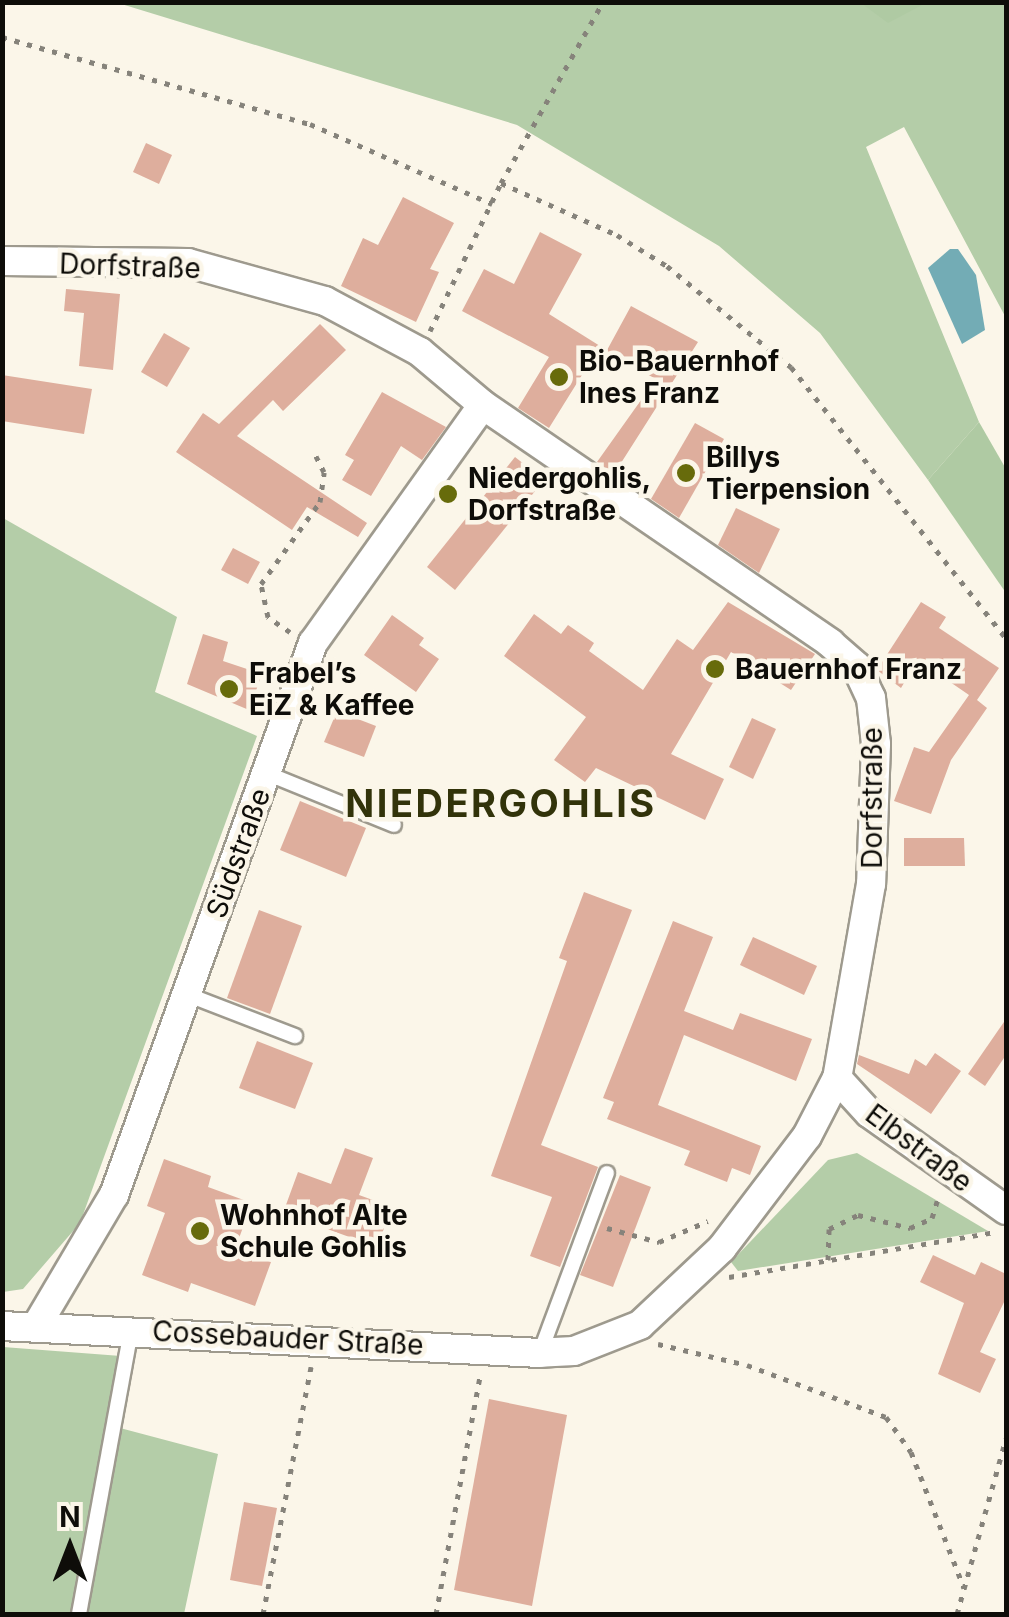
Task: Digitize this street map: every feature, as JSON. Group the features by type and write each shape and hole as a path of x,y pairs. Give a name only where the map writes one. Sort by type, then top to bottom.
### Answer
{"street":[{"name":"Dorfstraße","path":"2,261 188,263 325,301 420,352 482,405 856,666 871,698 876,744 871,884 838,1078 808,1136 741,1223 692,1276 627,1332 574,1351"},
{"name":"Südstraße","path":"37,1325 114,1195 313,643 482,405"},
{"name":"Elbstraße","path":"838,1078 869,1113 951,1176 1006,1210"},
{"name":"Cossebauder Straße","path":"2,1326 540,1353 574,1351"}],"lane":[{"path":"266,773 394,825"},
{"path":"186,994 296,1036"},
{"path":"540,1353 607,1173"},
{"path":"80,1614 131,1330"}],"path":[{"path":"420,352 500,183 602,2"},
{"path":"2,37 310,124 492,204"},
{"path":"500,183 618,235 667,266 790,367 1006,638"},
{"path":"313,643 268,617 260,601 270,566 320,502 324,472 316,456"},
{"path":"828,1260 830,1229 858,1215 910,1228 932,1218 951,1176"},
{"path":"589,1221 648,1242 709,1221 741,1223"},
{"path":"692,1276 710,1280 1006,1230"},
{"path":"627,1332 837,1394 886,1417 911,1452 964,1588"},
{"path":"263,1614 314,1339"},
{"path":"436,1614 482,1349"},
{"path":"957,1614 1006,1439"}],"green space":[{"path":"861,2 926,3 888,23"},
{"path":"118,3 1006,3 1006,318 904,127 866,147 979,422 928,480 820,333 719,246 517,125"},
{"path":"979,422 1006,469 1006,593 928,480"},
{"path":"3,518 177,617 155,692 257,736 80,1223 23,1289 3,1292"},
{"path":"857,1153 988,1231 738,1271 731,1262 828,1160"},
{"path":"3,1347 134,1357 120,1428 218,1454 184,1614 3,1614"}],"water":[{"path":"950,249 958,249 976,275 985,330 962,344 928,268"}],"building":[{"path":"146,143 172,155 159,184 133,172"},
{"path":"403,197 454,223 430,269 439,272 416,322 341,286 363,238 378,245"},
{"path":"540,232 582,254 549,314 600,346 549,428 518,408 549,357 462,311 484,269 514,284"},
{"path":"66,289 120,294 113,370 79,366 84,313 64,311"},
{"path":"631,306 698,342 614,474 597,462 656,379 606,352"},
{"path":"320,324 346,350 283,411 273,400 237,436 367,523 358,537 307,507 292,530 176,452 203,413 219,424"},
{"path":"164,333 190,348 167,387 141,372"},
{"path":"2,375 92,389 84,434 2,421"},
{"path":"382,392 446,427 422,460 401,446 371,496 342,480 354,460 345,455"},
{"name":"Billys Tierpension","path":"695,423 724,439 679,518 651,499"},
{"path":"515,457 544,480 455,590 427,567"},
{"path":"736,508 780,529 759,573 718,545"},
{"path":"233,548 260,562 248,584 221,570"},
{"path":"728,602 815,654 791,690 731,652 671,754 724,779 705,820 596,768 585,782 554,760 586,717 504,656 534,614 561,634 568,625 594,643 589,651 643,690 677,639 693,650"},
{"path":"921,602 946,617 939,628 999,668 977,700 987,708 951,760 931,814 894,801 914,747 929,752 969,695 918,660 901,688 877,670"},
{"path":"392,615 424,638 419,645 439,659 416,692 364,655"},
{"name":"Frabel’s EiZ & Kaffee","path":"203,634 228,642 223,661 262,674 249,710 187,684"},
{"path":"337,711 376,726 364,757 324,742"},
{"path":"752,718 776,729 753,779 729,767"},
{"path":"300,801 366,828 346,877 280,850"},
{"path":"904,838 964,838 965,866 904,866"},
{"path":"584,892 632,910 541,1145 598,1167 560,1267 530,1256 552,1197 491,1176 567,961 559,958"},
{"path":"259,910 302,926 270,1014 227,998"},
{"path":"673,921 713,937 684,1011 733,1030 740,1013 812,1039 796,1081 684,1035 658,1105 761,1146 750,1175 732,1168 727,1182 684,1165 690,1151 607,1119 614,1102 603,1098"},
{"path":"753,937 817,966 804,995 740,965"},
{"path":"1006,1019 1006,1055 985,1086 968,1074"},
{"path":"257,1041 313,1063 295,1109 239,1088"},
{"path":"935,1053 961,1071 931,1114 857,1064 859,1055 909,1074 915,1059 926,1066"},
{"path":"345,1148 373,1158 359,1195 392,1207 377,1247 283,1213 298,1172 331,1184"},
{"name":"Wohnhof Alte Schule Gohlis","path":"164,1159 211,1176 208,1187 252,1203 235,1249 271,1262 255,1306 191,1283 188,1292 142,1275 165,1213 147,1206"},
{"path":"620,1175 651,1187 613,1287 580,1275"},
{"path":"933,1255 975,1275 981,1262 1006,1274 1006,1298 980,1352 996,1359 980,1393 938,1374 964,1303 920,1282"},
{"path":"489,1399 567,1415 532,1606 454,1590"},
{"path":"244,1502 277,1508 262,1586 230,1580"}],"place":[{"name":"Bio-Bauernhof Ines Franz","path":"559,377"},
{"name":"Billys Tierpension","path":"686,473"},
{"name":"Niedergohlis, Dorfstraße","path":"448,494"},
{"name":"Bauernhof Franz","path":"715,669"},
{"name":"Frabel’s EiZ & Kaffee","path":"229,689"},
{"name":"Wohnhof Alte Schule Gohlis","path":"200,1231"}],"district":[{"name":"NIEDERGOHLIS","path":"501,804"}]}
